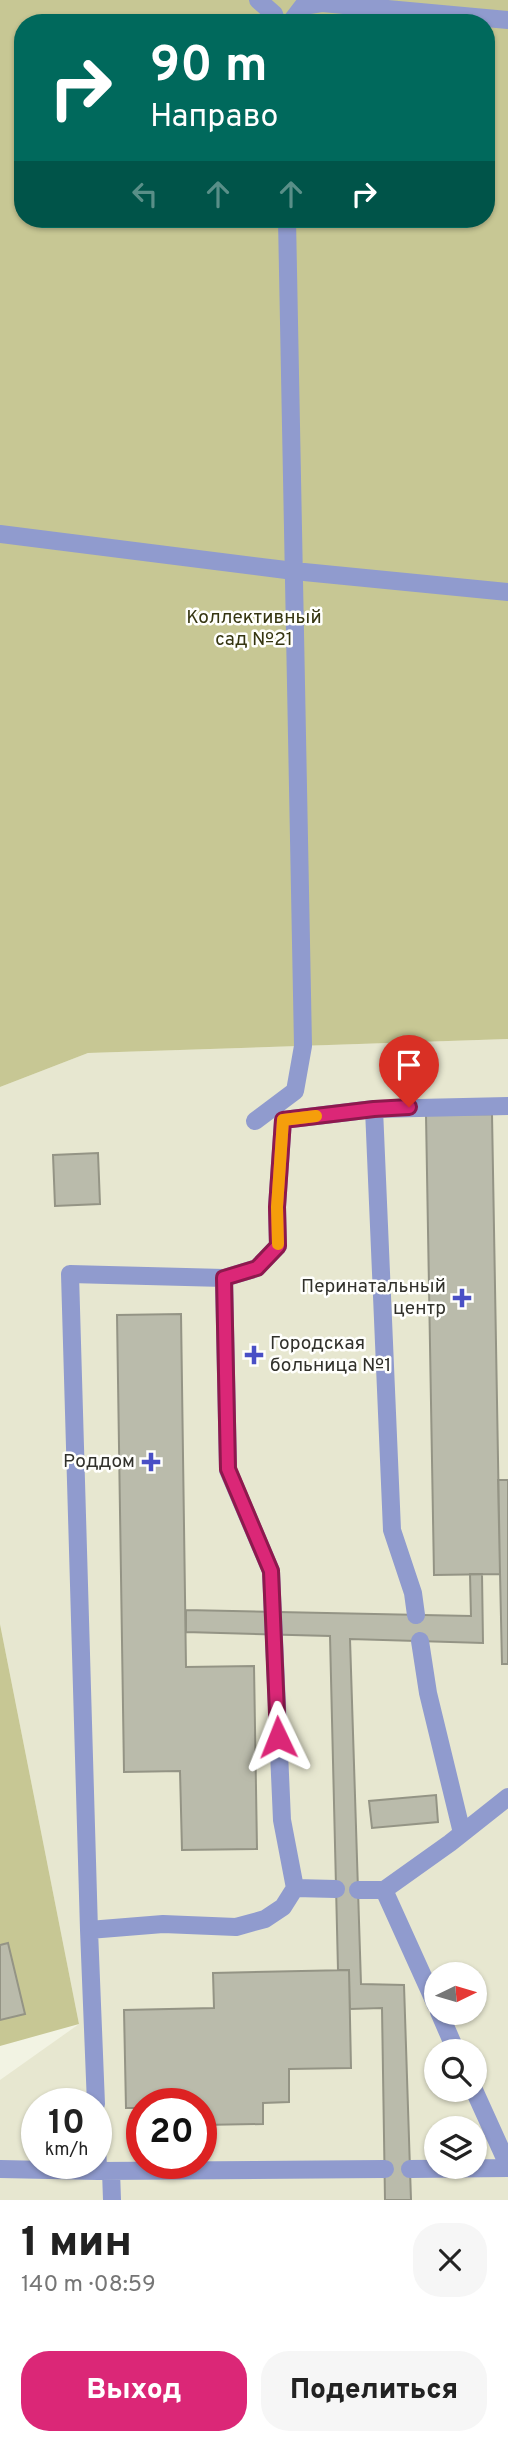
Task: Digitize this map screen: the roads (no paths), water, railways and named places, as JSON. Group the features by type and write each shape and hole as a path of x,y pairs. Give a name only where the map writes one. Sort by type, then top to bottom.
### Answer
{"lane":[{"path":"258,0 274,14"},
{"path":"297,14 303,6 323,3 443,14"},
{"path":"255,1121 295,1091 303,1046 288,228"},
{"path":"0,534 294,571 508,592"},
{"path":"95,2088 70,1274 224,1278 257,1268 278,1246 277,1207 283,1120 374,1109 508,1106"},
{"path":"374,1109 392,1530 413,1593 416,1615"},
{"path":"89,1930 163,1924 236,1927 265,1919 283,1907 295,1888 282,1820 271,1571 228,1469 224,1278"},
{"path":"420,1641 428,1693 462,1833"},
{"path":"358,1890 384,1890 508,1797"},
{"path":"295,1888 336,1889"},
{"path":"384,1890 424,1978"},
{"path":"410,2169 508,2166 479,2102"},
{"path":"0,2169 21,2169"},
{"path":"112,2171 385,2169"},
{"path":"107,2179 112,2200"}],"place":[{"name":"Перинатальный центр","path":"462,1298"},
{"name":"Городская больница №1","path":"254,1355"},
{"name":"Роддом","path":"151,1462"}],"park label":[{"name":"Коллективный сад №21","path":"254,629"}]}
